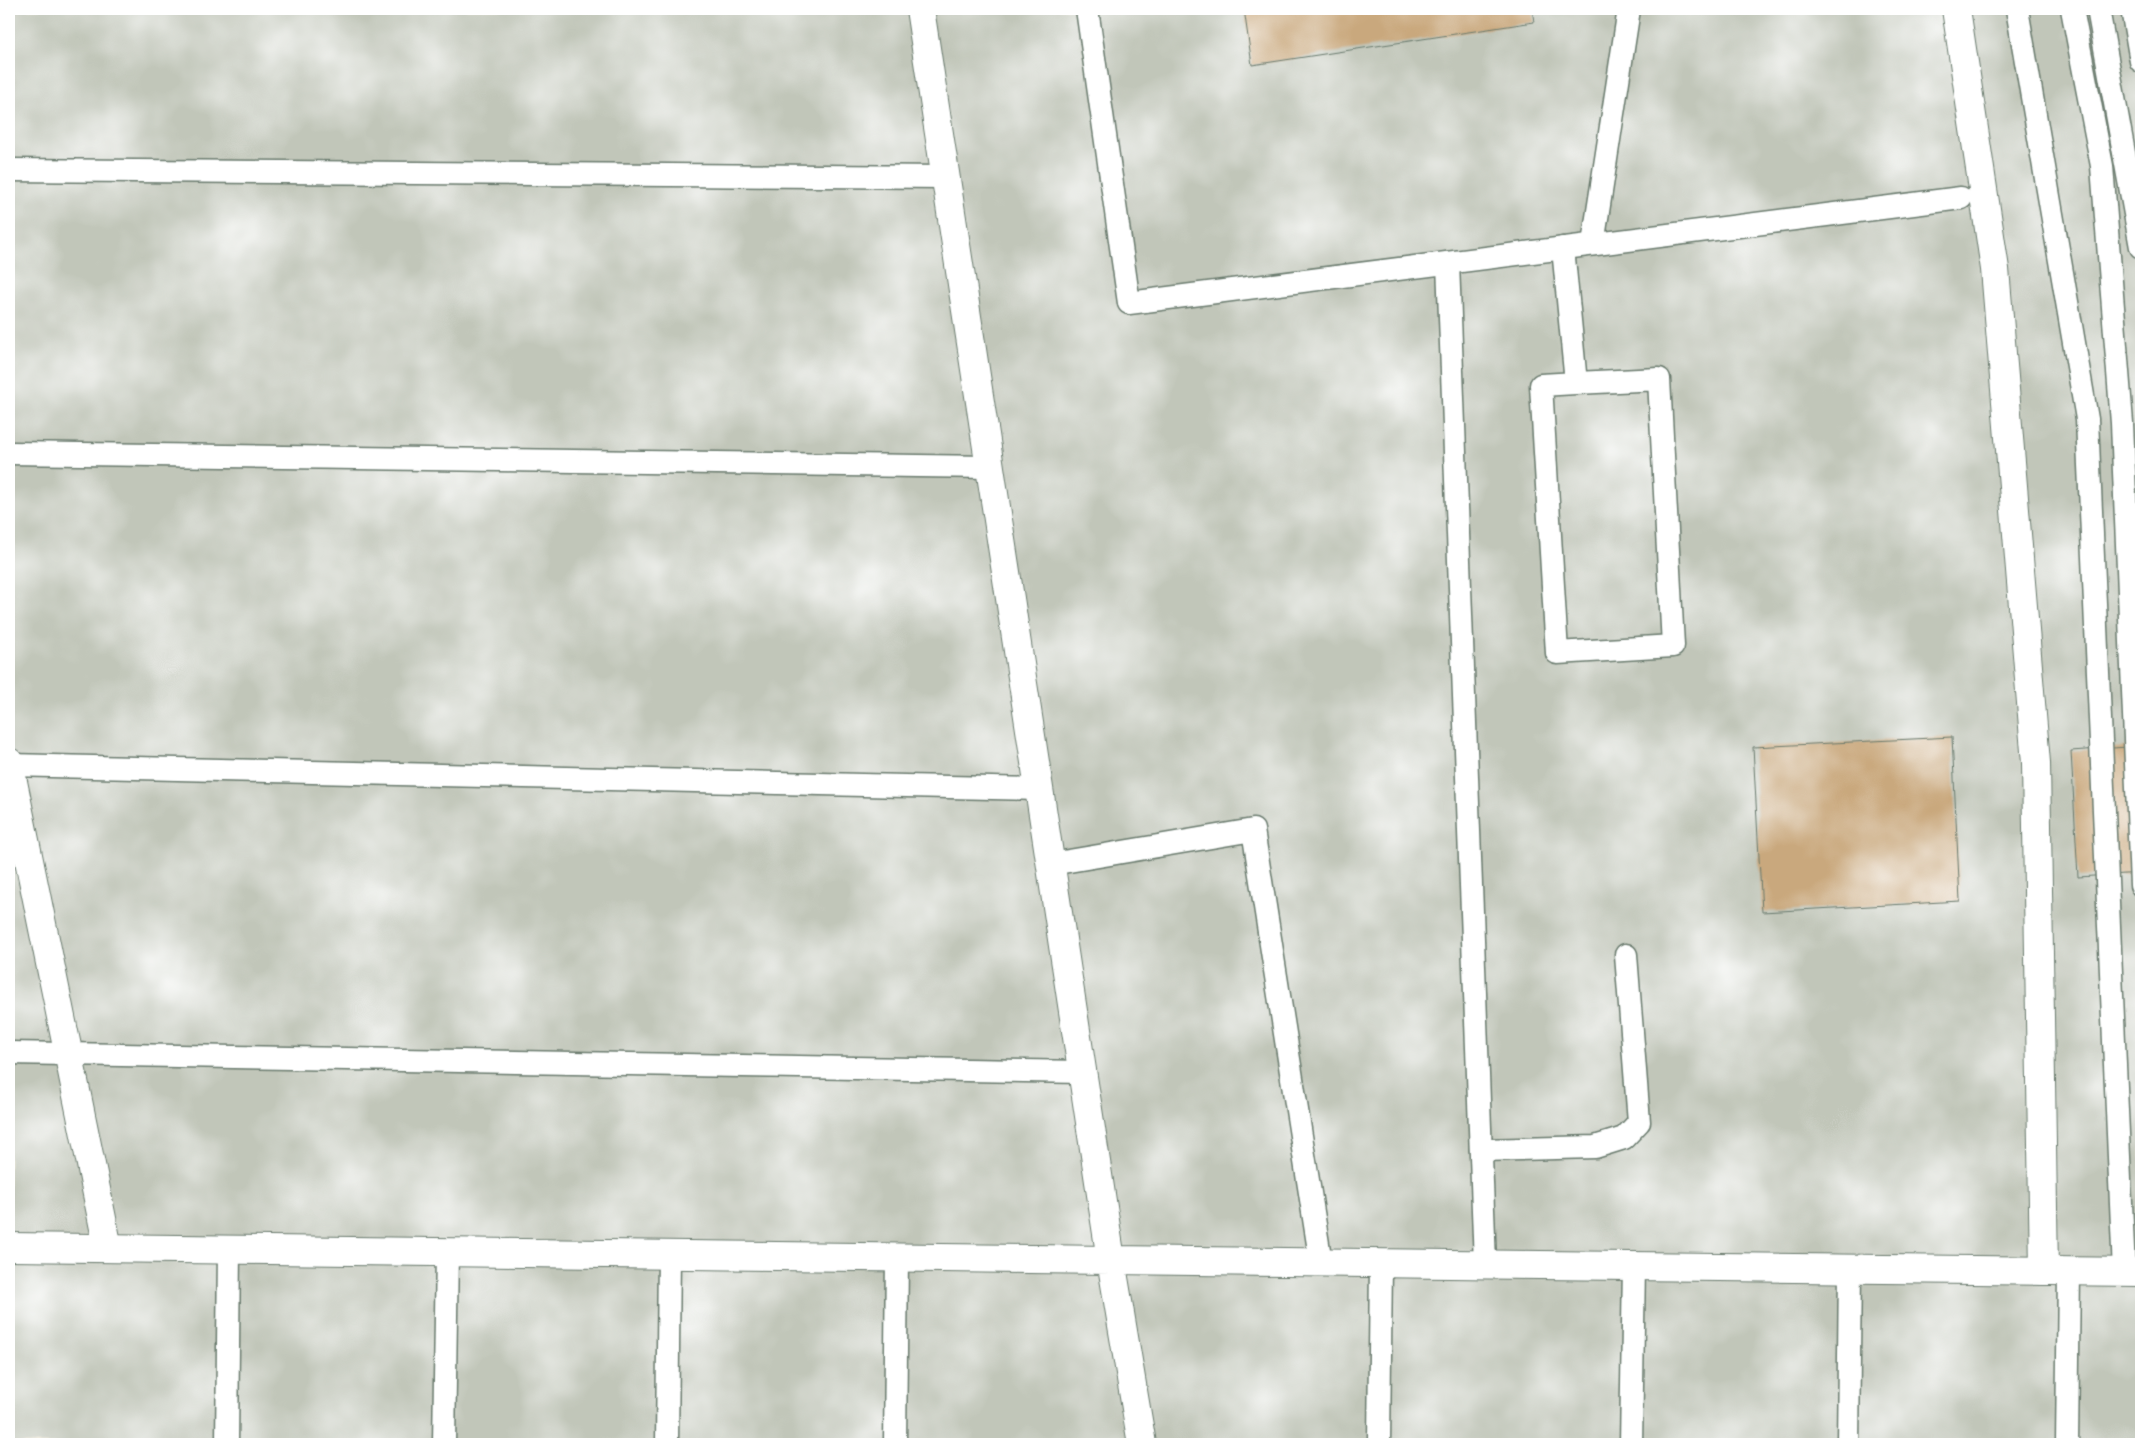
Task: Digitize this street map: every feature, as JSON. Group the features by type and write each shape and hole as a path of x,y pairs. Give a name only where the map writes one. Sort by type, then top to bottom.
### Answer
{"street":[{"path":"920,9 1111,1260 1142,1444"},
{"path":"1956,9 1996,269 2036,763 2056,1272"},
{"path":"9,764 108,1248"},
{"path":"9,1247 2133,1272"}],"lane":[{"path":"1087,9 1129,303 1961,198"},
{"path":"1593,244 1629,9"},
{"path":"2017,9 2087,419 2133,1272"},
{"path":"2072,9 2102,166 2122,423 2141,885"},
{"path":"2098,9 2141,248"},
{"path":"2132,9 2141,61"},
{"path":"9,170 946,178"},
{"path":"1563,248 1576,384"},
{"path":"1448,263 1485,1264"},
{"path":"1659,379 1673,646 1556,653 1542,385 1576,384 1659,379"},
{"path":"9,453 990,467"},
{"path":"9,764 1039,789"},
{"path":"1051,864 1253,830 1321,1263"},
{"path":"1481,1150 1595,1146 1624,1138 1639,1122 1626,955"},
{"path":"9,1053 1082,1072"},
{"path":"227,1444 229,1249"},
{"path":"444,1444 447,1252"},
{"path":"667,1444 669,1254"},
{"path":"895,1444 897,1257"},
{"path":"1379,1444 1382,1263"},
{"path":"1631,1444 1634,1266"},
{"path":"1848,1444 1850,1269"},
{"path":"2056,1272 2067,1444"}],"shaded area":[{"path":"9,9 2141,9 2141,1444 9,1444"}],"building":[{"path":"1244,9 1532,9 1534,22 1252,65"},
{"path":"1952,737 1960,901 1762,912 1753,747"},
{"path":"2141,746 2141,873 2078,877 2071,751"}]}
